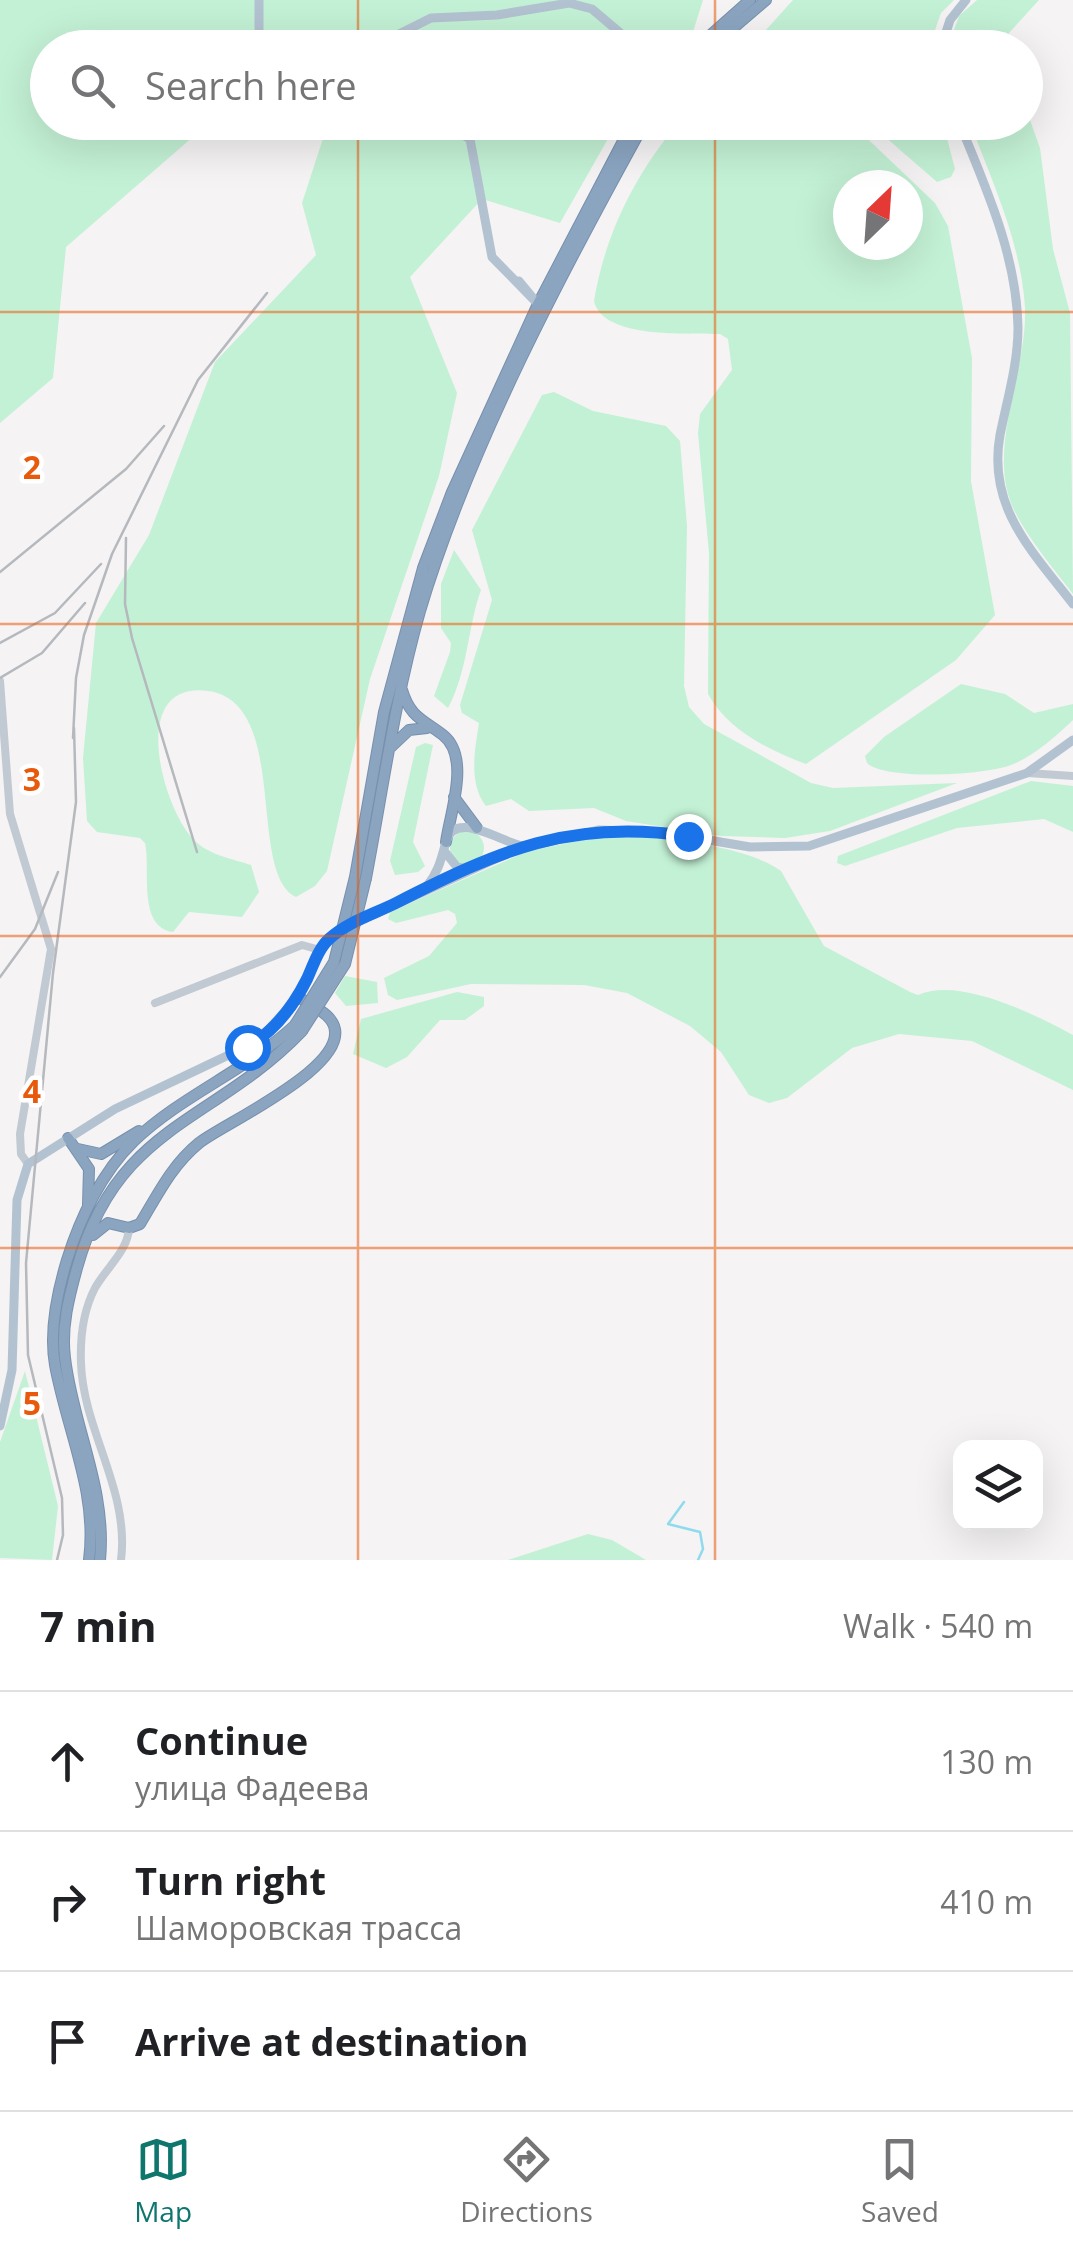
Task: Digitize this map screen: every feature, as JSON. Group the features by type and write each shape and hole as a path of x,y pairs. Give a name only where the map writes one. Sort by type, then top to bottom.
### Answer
{"highway":[{"path":"714,30 750,0"},
{"path":"718,30 766,0"},
{"path":"360,878 384,712 415,590 452,492 538,304 624,140"},
{"path":"100,1560 95,1482 65,1358 67,1311 82,1252 114,1186 158,1137 242,1083 298,1028 334,962 360,878 422,607 461,496 550,307 636,140"},
{"path":"401,689 412,716 433,729 454,750 454,797 445,847"},
{"path":"391,748 409,730 433,729"},
{"path":"454,797 480,831"},
{"path":"82,1252 101,1225 140,1224 185,1154 219,1128 285,1092 322,1061 332,1043 334,1028 329,1018 298,997"},
{"path":"90,1560 91,1518 85,1481 56,1373 53,1337 63,1274 87,1208 132,1142 298,1028"},
{"path":"78,1149 101,1154 138,1131 150,1129"},
{"path":"68,1138 89,1169 87,1208"},
{"path":"114,1186 110,1208 124,1226"}],"main road":[{"path":"257,0 257,30"},
{"path":"947,30 966,0"},
{"path":"407,30 431,18 497,15 569,2 592,9 617,30"},
{"path":"470,140 492,256 538,304"},
{"path":"966,140 1000,229 1016,300 1016,354 997,457 1000,494 1016,531 1073,604"},
{"path":"0,1426 12,1370 17,1200 28,1164 158,1086 258,1041 298,997 320,950 338,931 421,890 526,846 569,834 613,830 750,847 809,846 1027,774 1073,740"},
{"path":"421,890 436,875 445,847 458,827 526,846"},
{"path":"476,867 489,848 480,831"},
{"path":"445,847 457,867 476,867"}],"street":[{"path":"0,681 10,814 51,948 20,1134 28,1164"},
{"path":"1027,774 1073,776"},
{"path":"155,1002 302,945 320,950"},
{"path":"122,1560 119,1507 85,1389 81,1329 93,1292 124,1248 124,1226"},
{"path":"0,1364 12,1370"}],"green space":[{"path":"0,0 703,0 694,30 30,30 30,140 189,140 66,247 53,378 0,423"},
{"path":"793,0 954,0 941,13 935,30 766,30"},
{"path":"977,0 1039,0 1012,30 954,30 959,16"},
{"path":"322,140 607,140 560,223 482,199 410,277 457,393 439,476 370,679 327,871 315,886 296,897 281,882 273,856 259,755 250,724 234,702 208,691 183,693 167,706 159,726 159,751 172,803 183,825 201,846 251,865 259,892 242,917 189,912 173,932 154,920 150,908 145,843 140,838 97,832 87,821 83,758 96,623 149,535 215,362 316,255 302,203"},
{"path":"665,140 869,140 900,170 833,170 833,260 923,260 923,192 948,226 972,358 971,481 995,615 956,660 806,764 750,737 726,718 708,694 709,553 698,433 700,414 732,370 728,339 720,334 629,328 600,313 594,301 599,276 614,229 635,185"},
{"path":"889,140 947,140 955,169 951,177 937,182"},
{"path":"977,140 1037,140 1053,249 1070,313 1073,594 1028,533 1007,488 1005,437 1025,307 1018,259"},
{"path":"554,392 593,411 666,426 680,441 687,526 684,686 689,707 704,724 811,783 833,788 957,783 830,831 785,838 722,836 626,821 594,808 529,811 511,799 486,806 475,776 479,723 462,713 460,705 492,600 472,530 542,395"},
{"path":"454,550 481,590 460,679 448,708 434,696 450,652 451,643 441,628 441,584"},
{"path":"961,684 1005,694 1034,713 1073,704 1073,720 1036,751 998,769 914,774 878,769 867,763 865,756 884,737"},
{"path":"433,745 413,842 425,866 418,872 395,875 390,861 416,747"},
{"path":"1031,781 1073,786 1073,832 1044,819 957,828 845,866 837,863 838,856"},
{"path":"467,831 479,836 484,848 479,860 467,865 455,860 450,848 455,836"},
{"path":"651,837 735,851 781,871 824,946 910,992 918,995 954,990 975,994 1019,1009 1073,1035 1073,1090 972,1041 899,1034 852,1048 787,1098 769,1103 749,1095 721,1052 690,1026 627,993 584,985 471,984 397,1000 388,995 384,978 429,956 457,923 455,914 448,910 396,923 388,919 390,912 528,851 593,838"},
{"path":"345,976 377,982 378,1003 346,1006 335,993"},
{"path":"457,992 484,997 484,1006 465,1020 440,1020 407,1057 386,1068 353,1054 361,1019"},
{"path":"25,1371 58,1506 52,1560 0,1558 0,1442"},
{"path":"588,1534 612,1540 646,1560 508,1560"}],"waterway":[{"path":"684,1502 668,1524 700,1532 703,1549 698,1560"}],"railway":[{"path":"73,738 76,678 84,635 112,554 198,380 267,293"},
{"path":"0,572 126,469 164,426"},
{"path":"126,538 125,604 132,638 197,852"},
{"path":"0,643 55,613 101,564"},
{"path":"0,678 42,653 85,603"},
{"path":"57,1560 63,1535 62,1498 28,1355 26,1263 53,973 76,802 74,728"},
{"path":"0,977 35,929 58,872"}],"route":[{"path":"247,1047 289,1010 320,950 338,931 421,890 515,850 569,834 629,830 688,836"}]}
